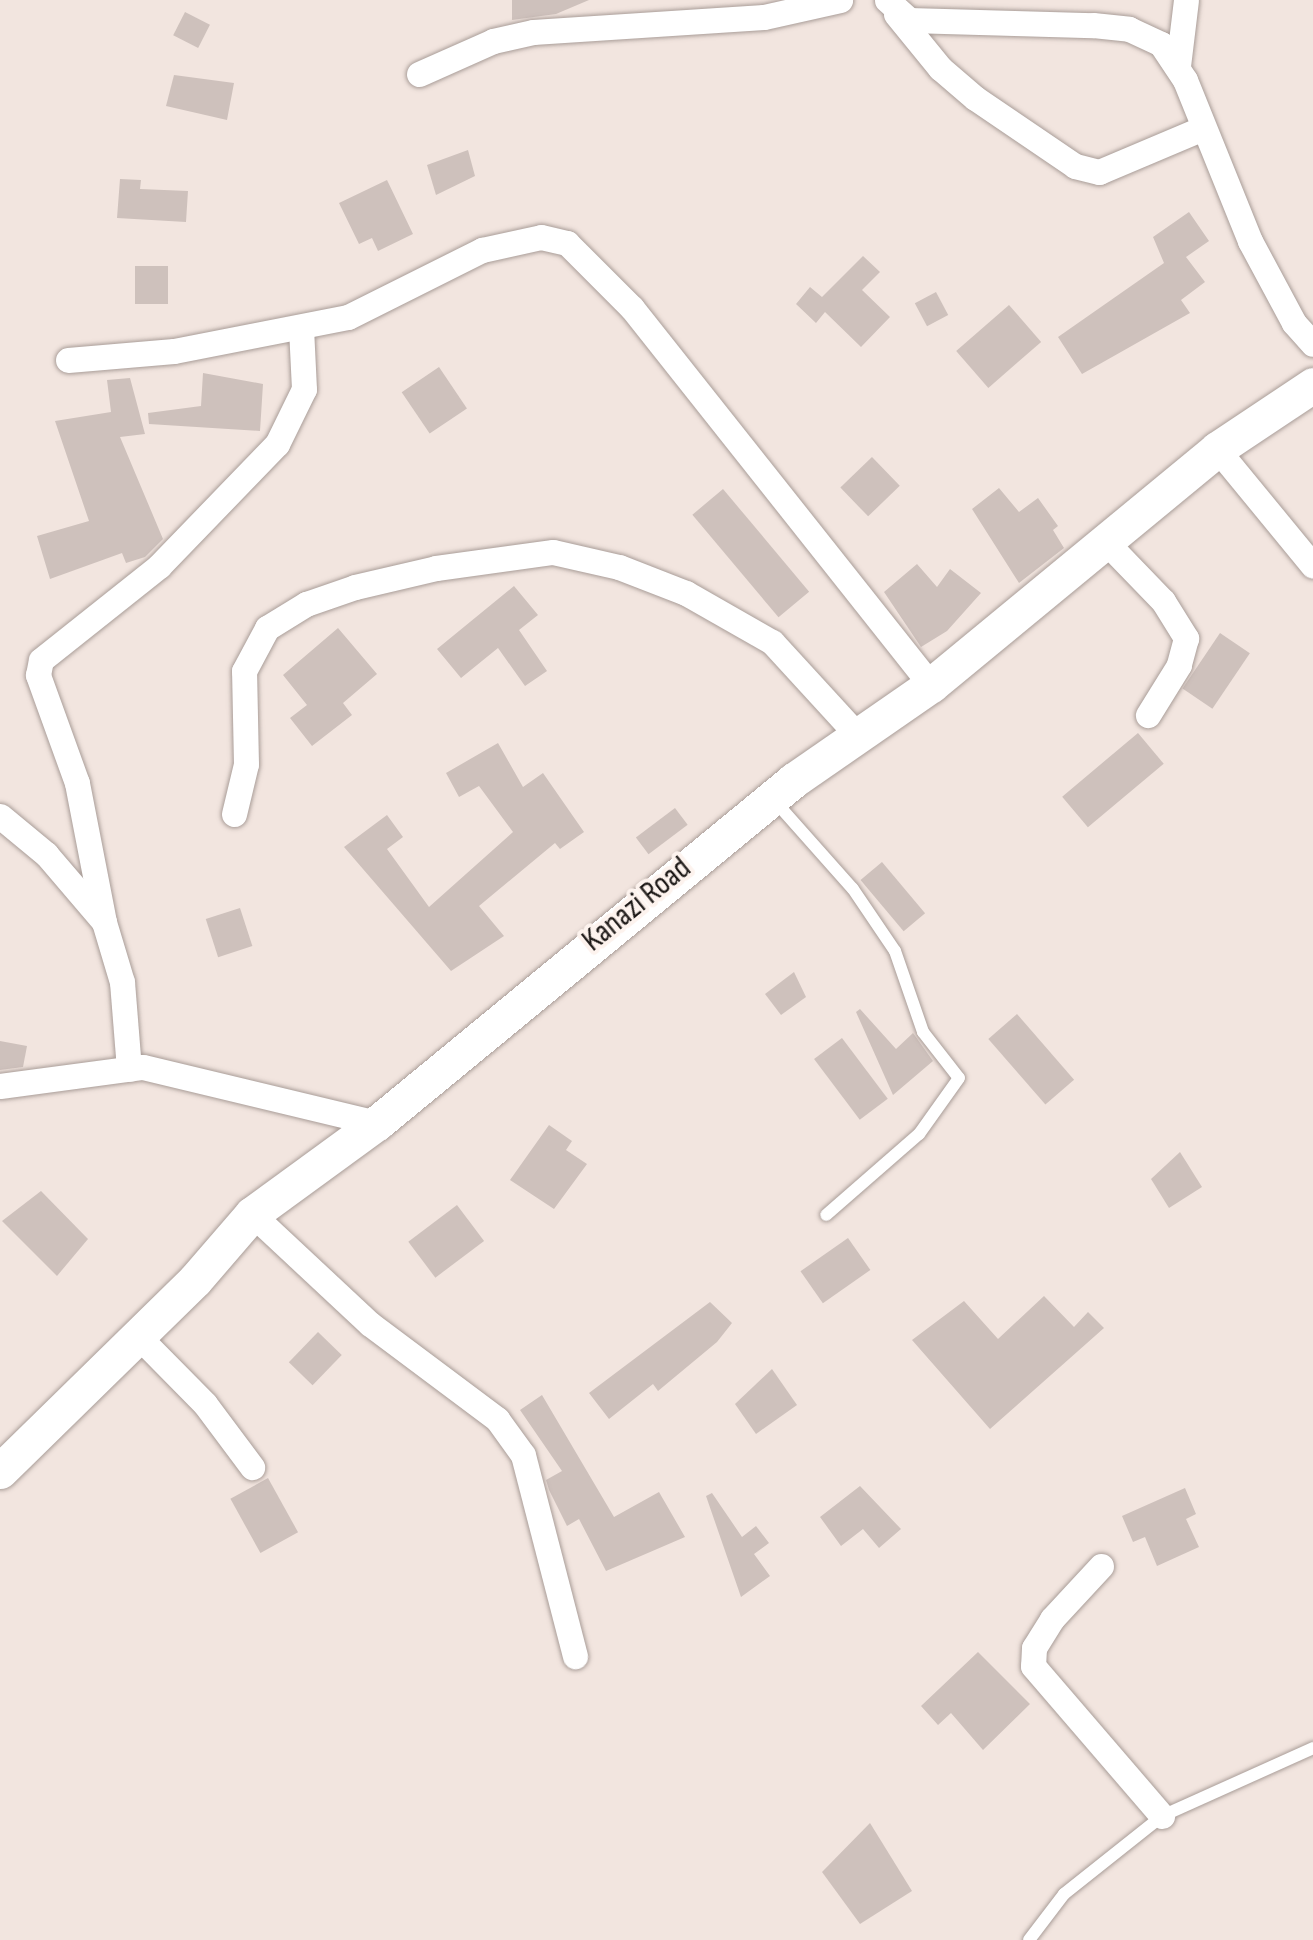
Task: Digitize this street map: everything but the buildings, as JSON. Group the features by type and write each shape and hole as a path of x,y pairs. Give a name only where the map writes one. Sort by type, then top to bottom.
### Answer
{"main road":[{"name":"Kanazi Road","path":"0,1471 138,1336 252,1214 377,1123 771,798 930,685 1217,450 1313,385"}],"street":[{"path":"418,74 493,41 532,32 764,17 840,0"},
{"path":"1178,66 1186,0"},
{"path":"890,4 909,20 1128,29 1161,44 1178,66 1250,241 1294,323 1313,344"},
{"path":"890,4 940,68 1049,153 1075,166 1099,172 1203,128"},
{"path":"68,360 174,352 348,317 482,250 541,237 567,243 632,308 930,685"},
{"path":"128,1069 122,982 104,922 76,782 38,675 41,660 160,566 277,444 304,388 300,328"},
{"path":"1217,450 1313,566"},
{"path":"1104,540 1163,601 1186,638 1179,665 1148,715"},
{"path":"234,814 246,764 244,671 267,628 306,604 355,587 436,568 553,552 619,567 686,593 772,642 860,738"},
{"path":"0,816 46,854 104,922"},
{"path":"0,1086 128,1069 282,1097 377,1123"},
{"path":"252,1214 300,1265 497,1419 522,1455 574,1656"},
{"path":"138,1336 205,1404 252,1467"},
{"path":"1101,1566 1052,1619 1034,1648 1033,1666 1162,1816"}],"lane":[{"path":"771,798 884,935 923,1032 959,1078 919,1134 826,1216"},
{"path":"1029,1940 1064,1894 1162,1816 1313,1748"}]}
